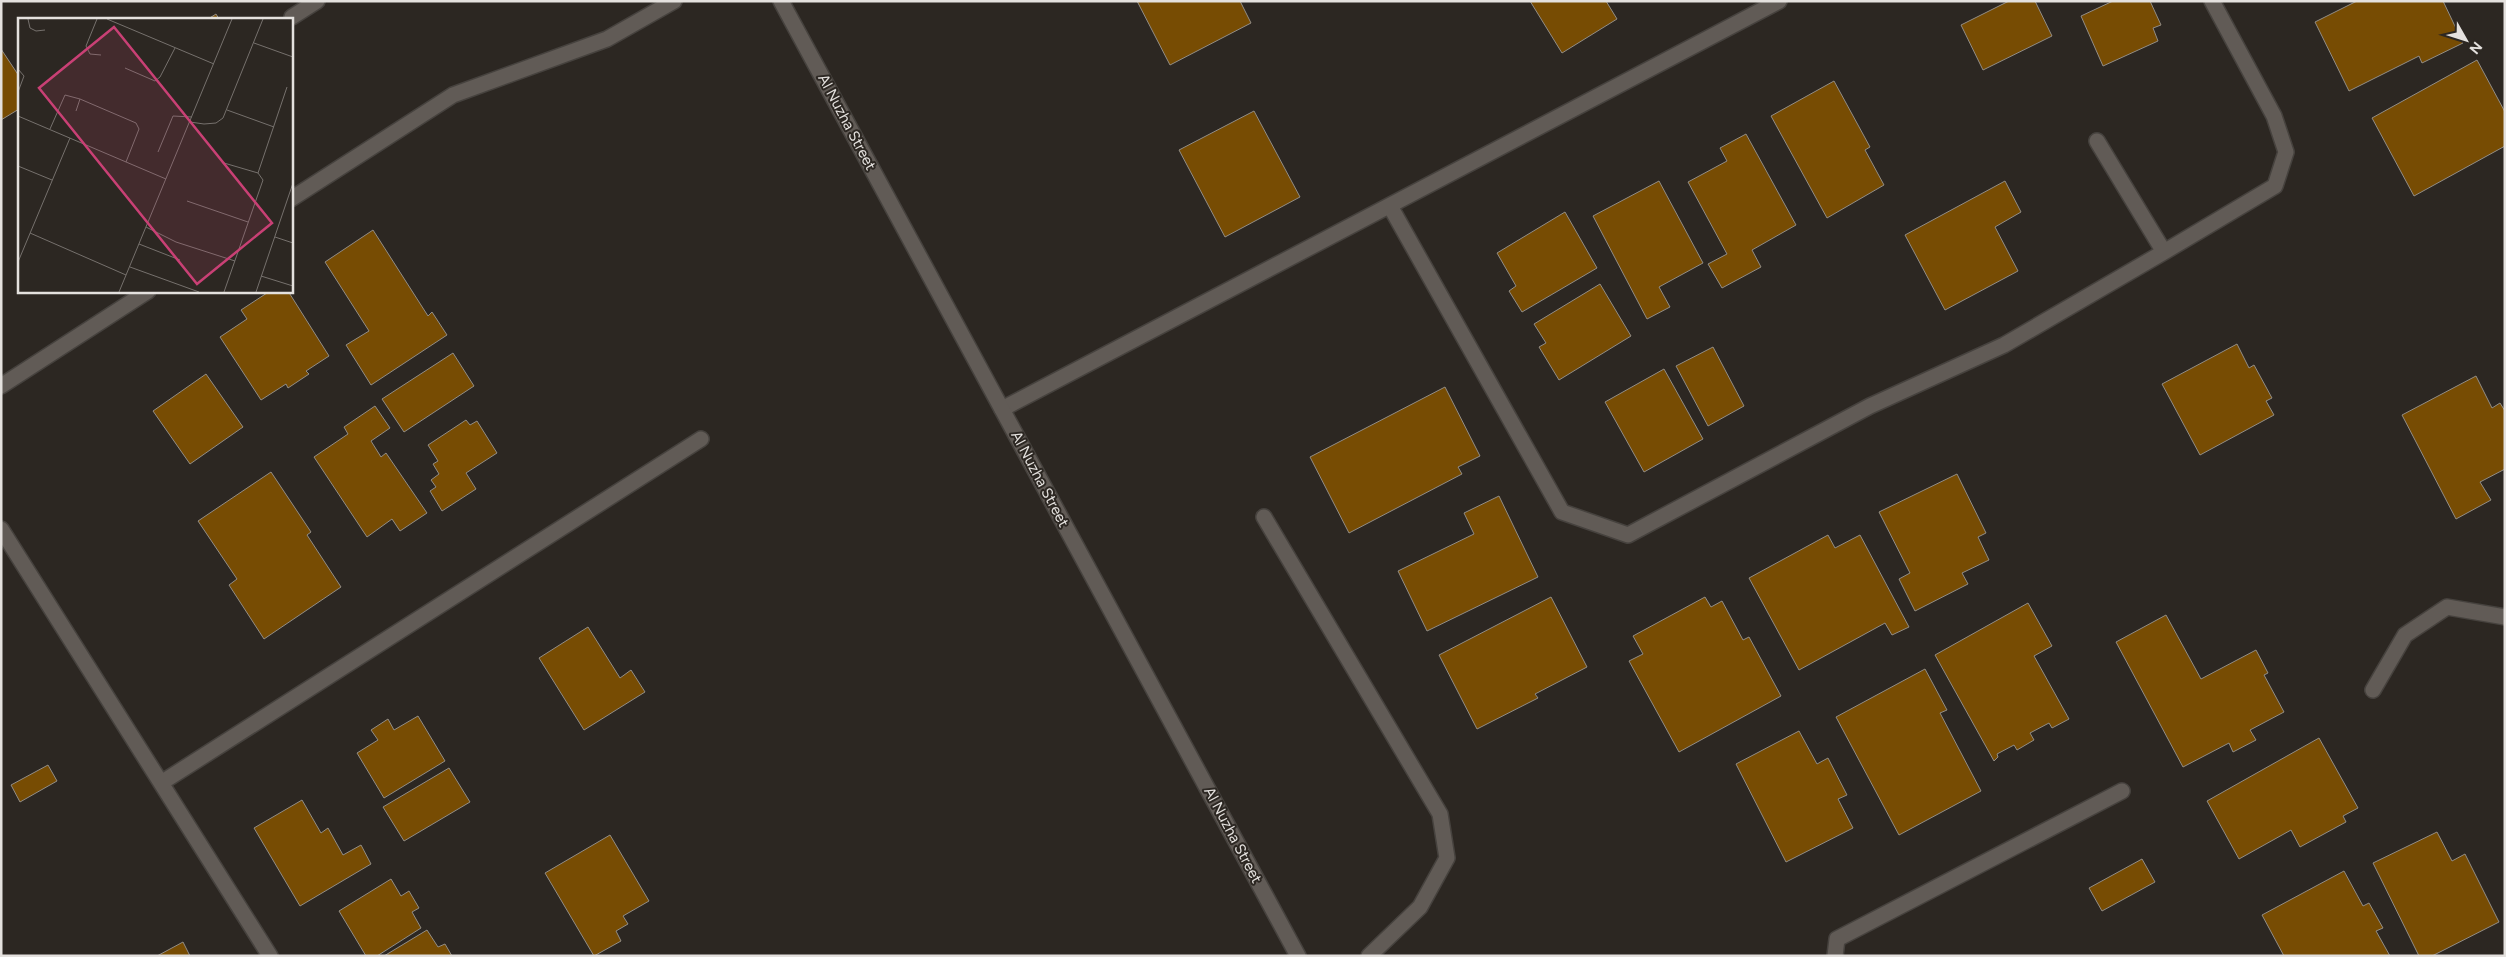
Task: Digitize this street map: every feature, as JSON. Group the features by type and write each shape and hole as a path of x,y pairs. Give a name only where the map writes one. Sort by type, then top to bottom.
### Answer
{"street":[{"path":"292,17 317,1"},
{"path":"292,198 453,96 607,39 674,1"},
{"name":"Al Nuzha Street","path":"781,1 1298,956"},
{"path":"1002,410 1779,1"},
{"path":"1390,206 1562,512 1628,534 1870,406 2004,345 2275,186 2286,152 2274,116 2212,1"},
{"path":"2097,141 2164,252"},
{"path":"1,386 146,292"},
{"path":"161,783 701,439"},
{"path":"1264,517 1440,814 1447,858 1420,907 1369,956"},
{"path":"1,529 270,956"},
{"path":"2373,690 2405,636 2447,607 2505,617"},
{"path":"1835,956 1837,939 2122,791"}],"building":[{"path":"1137,1 1240,1 1251,23 1170,65"},
{"path":"1530,1 1606,1 1617,19 1562,53"},
{"path":"2009,1 2035,1 2052,36 1983,70 1961,25"},
{"path":"2113,1 2150,1 2161,25 2153,28 2158,41 2103,66 2081,16"},
{"path":"2357,1 2443,1 2463,43 2422,63 2419,56 2349,91 2315,22"},
{"path":"216,14 218,18 210,18"},
{"path":"1,49 18,74 18,110 1,120"},
{"path":"2477,60 2505,112 2505,146 2414,196 2372,118"},
{"path":"1834,81 1870,147 1865,150 1884,185 1827,218 1771,116"},
{"path":"1254,111 1300,197 1225,237 1179,150"},
{"path":"1746,134 1796,225 1752,250 1761,267 1722,288 1708,264 1727,254 1688,182 1727,161 1720,148"},
{"path":"1659,181 1703,263 1659,287 1670,307 1647,319 1593,216"},
{"path":"2005,181 2021,212 1995,227 2018,271 1945,310 1905,235"},
{"path":"1565,212 1597,268 1522,312 1509,291 1516,286 1497,253"},
{"path":"373,230 428,316 432,312 447,335 371,385 346,345 369,331 325,262"},
{"path":"1600,284 1631,336 1559,380 1539,347 1546,343 1534,324"},
{"path":"268,292 289,292 329,356 306,371 309,374 288,388 286,384 261,400 220,337 247,319 241,310"},
{"path":"2237,344 2249,368 2254,365 2272,398 2266,401 2274,415 2200,455 2162,384"},
{"path":"1713,347 1744,406 1708,426 1676,366"},
{"path":"453,353 474,386 404,432 382,399"},
{"path":"1664,369 1703,439 1644,472 1605,402"},
{"path":"206,374 243,427 190,464 153,411"},
{"path":"2476,376 2492,408 2500,403 2505,411 2505,469 2480,482 2491,500 2456,519 2402,415"},
{"path":"1445,387 1480,456 1458,467 1462,474 1349,533 1310,457"},
{"path":"375,406 390,428 371,441 381,457 386,453 427,513 400,531 392,519 367,537 314,457 348,434 344,427"},
{"path":"466,420 470,425 477,421 497,453 466,473 476,489 442,511 430,491 436,487 431,480 439,474 433,464 438,461 428,445"},
{"path":"271,472 311,532 307,535 341,587 264,639 229,585 237,579 198,521"},
{"path":"1957,474 1986,533 1978,537 1989,560 1962,573 1968,584 1915,611 1899,579 1910,573 1879,512"},
{"path":"1499,496 1538,577 1427,631 1398,571 1474,534 1464,513"},
{"path":"1828,535 1835,548 1860,535 1909,627 1892,635 1885,623 1799,670 1749,578"},
{"path":"1551,597 1587,667 1535,694 1538,698 1477,729 1439,655"},
{"path":"1705,597 1711,607 1722,601 1743,640 1749,637 1781,696 1679,752 1629,661 1643,654 1633,636"},
{"path":"2028,603 2052,646 2034,656 2069,719 2052,728 2049,723 2030,733 2034,740 2017,750 2014,745 1997,754 1998,757 1994,761 1935,655"},
{"path":"2166,615 2201,679 2256,650 2268,673 2264,675 2284,712 2250,730 2256,740 2233,752 2229,743 2183,767 2116,642"},
{"path":"588,627 620,678 631,670 645,692 584,730 539,658"},
{"path":"1925,669 1947,710 1940,713 1981,791 1899,835 1836,717"},
{"path":"418,716 445,761 384,798 357,753 378,740 371,730 388,719 394,730"},
{"path":"1799,731 1817,764 1828,758 1847,795 1838,799 1853,828 1786,862 1736,764"},
{"path":"2319,738 2358,808 2343,816 2346,822 2300,847 2291,830 2239,859 2207,801"},
{"path":"48,765 57,781 20,802 11,785"},
{"path":"449,768 470,802 404,841 383,807"},
{"path":"302,800 321,833 328,828 343,855 361,845 371,864 300,906 254,828"},
{"path":"2437,832 2452,861 2465,854 2499,922 2432,956 2419,956 2373,863"},
{"path":"610,835 649,901 623,916 628,924 616,931 621,941 594,956 545,873"},
{"path":"2142,859 2155,882 2102,911 2089,888"},
{"path":"2344,871 2363,906 2369,903 2383,928 2376,931 2390,956 2284,956 2262,915"},
{"path":"391,879 401,896 409,891 419,908 412,912 421,928 377,956 366,956 339,911"},
{"path":"427,930 438,947 445,944 452,956 384,956"},
{"path":"183,942 190,956 157,956"}]}
